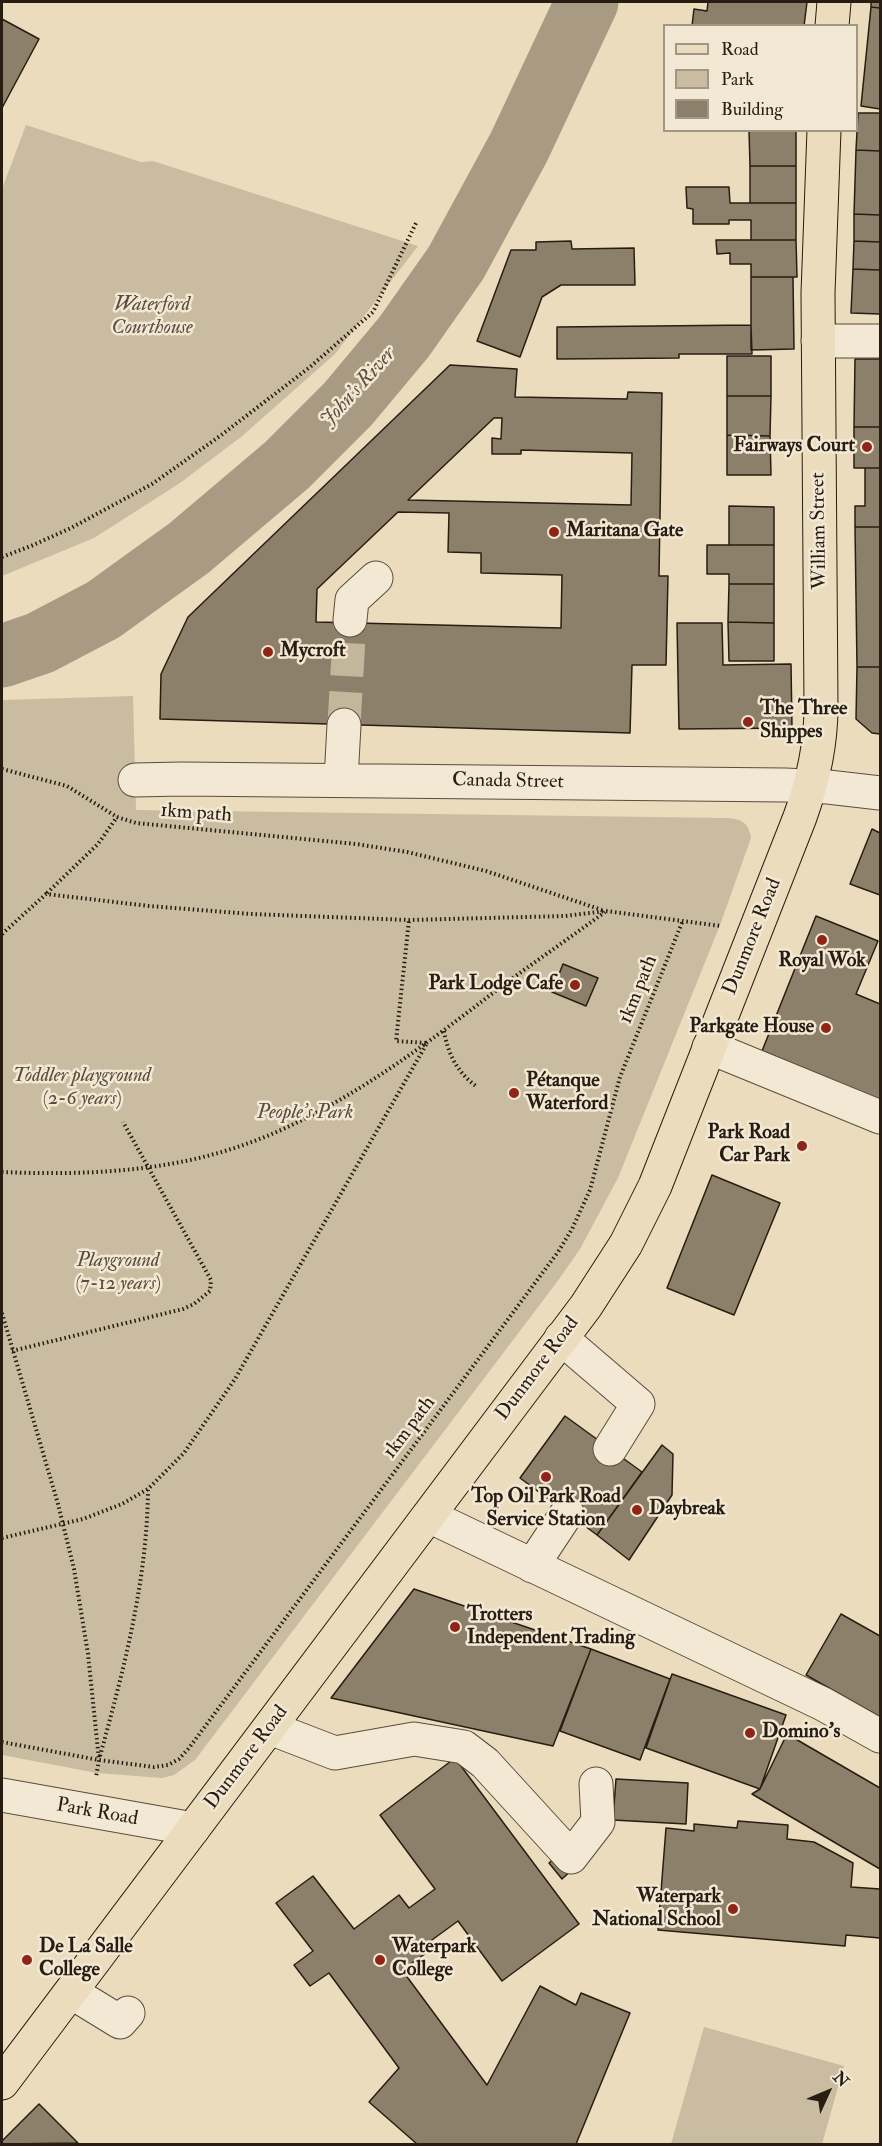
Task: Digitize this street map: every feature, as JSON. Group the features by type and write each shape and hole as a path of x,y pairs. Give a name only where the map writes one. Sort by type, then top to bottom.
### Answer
{"main road":[{"path":"832,24 834,2"},
{"name":"William Street","path":"786,854 811,786 819,744 821,707 818,341 824,132"},
{"name":"Dunmore Road","path":"2,2083 599,1287 636,1225 655,1185 786,854"}],"street":[{"path":"818,341 880,341"},
{"path":"350,620 351,600 376,578"},
{"path":"341,780 344,725"},
{"name":"Canada Street","path":"135,780 341,780 811,786 880,793"},
{"path":"710,1047 880,1117"},
{"path":"561,1338 638,1404 610,1449"},
{"path":"532,1566 567,1513"},
{"path":"429,1516 823,1704 880,1736"},
{"path":"270,1728 335,1753 414,1739 464,1747 485,1763 571,1857 598,1822 596,1784"},
{"name":"Park Road","path":"2,1795 193,1829"},
{"path":"71,1992 120,2022 128,2013"}],"path":[{"path":"2,557 71,528 152,484 220,436 310,367 373,312 416,224"},
{"name":"1km path","path":"2,769 67,786 117,817 146,825 345,843 406,852 486,871 606,911 683,920 620,1077 590,1190 572,1229 538,1282 184,1753 174,1762 161,1767 143,1766 2,1742"},
{"path":"2,934 98,844 117,817"},
{"path":"46,894 160,907 251,914 409,920 566,916 606,911"},
{"path":"2,1172 74,1174 148,1167 218,1153 287,1126 362,1086 427,1043 606,911"},
{"path":"409,920 396,1041 427,1043"},
{"path":"444,1031 450,1055 456,1067 476,1086"},
{"path":"2,1538 106,1511 148,1489 184,1452 235,1379 427,1043"},
{"path":"12,1351 183,1309 194,1304 210,1291 211,1280 123,1122"},
{"path":"2,1313 63,1524 80,1593 99,1760"},
{"path":"89,1812 134,1614 147,1535 148,1489"}],"green space":[{"name":"Waterford Courthouse","path":"26,125 141,162 153,161 418,246 335,354 241,437 180,483 94,538 2,576 2,189"},
{"name":"People's Park","path":"133,696 136,810 727,818 737,819 744,823 749,829 751,838 720,925 618,1178 580,1249 195,1760 174,1775 162,1778 97,1773 2,1755 2,700"},
{"path":"704,2027 844,2066 822,2144 671,2144"}],"building":[{"path":"708,2 807,2 804,24 692,24 694,9 707,11"},
{"path":"871,2 880,2 880,8 871,7"},
{"path":"871,7 880,8 880,109 861,106"},
{"path":"2,19 39,39 2,108"},
{"path":"858,113 880,113 880,151 856,150"},
{"path":"749,132 796,132 796,166 750,166"},
{"path":"856,150 880,151 880,215 854,214"},
{"path":"750,166 796,166 796,203 750,203"},
{"path":"686,187 729,187 730,203 796,203 796,240 751,240 751,220 729,220 729,224 693,224 693,209 687,208"},
{"path":"854,214 880,215 880,242 854,241"},
{"path":"716,240 796,240 797,277 751,277 751,264 730,264 730,253 717,254"},
{"path":"571,241 572,249 634,248 635,285 561,285 542,297 520,357 477,341 511,250 536,250 536,242"},
{"path":"854,241 880,242 880,270 853,269"},
{"path":"853,269 880,270 880,314 851,313"},
{"path":"751,277 793,277 794,349 751,350"},
{"path":"751,325 752,354 679,354 679,358 557,359 557,327"},
{"path":"727,356 771,356 771,396 727,396"},
{"path":"855,359 880,359 880,427 854,427"},
{"name":"Maritana Gate","path":"450,365 517,369 515,397 627,399 628,392 662,393 659,576 668,576 666,665 632,665 630,733 160,719 161,674 188,617","holes":["494,418 502,418 501,439 492,438 492,454 521,454 521,450 632,453 631,505 408,500","398,512 449,513 448,552 481,553 481,573 562,575 561,628 316,622 317,589"]},
{"path":"727,396 771,396 770,436 727,435"},
{"name":"Fairways Court","path":"854,427 880,427 880,468 854,468"},
{"path":"727,435 770,436 771,475 727,475"},
{"path":"865,468 880,468 880,527 855,527 855,506 865,506"},
{"path":"729,506 774,507 774,545 729,545"},
{"path":"855,527 880,527 880,667 857,667"},
{"path":"707,545 774,545 774,584 729,584 729,574 707,574"},
{"path":"729,584 774,584 774,623 728,622"},
{"path":"728,622 774,623 774,661 729,661"},
{"path":"677,623 722,623 723,665 791,664 792,728 679,729"},
{"path":"857,667 880,667 880,734 872,733 856,719"},
{"path":"872,829 880,833 880,895 850,884"},
{"name":"Parkgate House","path":"816,916 878,941 856,994 880,1004 880,1100 762,1051"},
{"name":"Park Lodge Cafe","path":"563,964 598,978 586,1006 552,992"},
{"path":"712,1175 780,1203 734,1315 667,1288"},
{"path":"565,1416 642,1472 597,1535 520,1478"},
{"path":"662,1445 673,1454 672,1495 629,1560 597,1535"},
{"path":"414,1589 591,1649 553,1746 331,1698"},
{"path":"841,1614 880,1636 880,1717 806,1675"},
{"path":"591,1649 670,1679 640,1760 560,1731"},
{"path":"672,1674 786,1715 760,1789 646,1748"},
{"path":"787,1734 880,1788 880,1869 752,1794 760,1789"},
{"path":"455,1758 579,1924 502,1981 458,1921 425,1945 429,1951 402,1970 487,2085 540,1986 576,2005 581,1993 630,2013 576,2144 417,2144 369,2102 399,2068 329,1973 310,1986 294,1965 313,1951 276,1903 313,1876 354,1929 399,1895 409,1908 435,1889 380,1815"},
{"path":"616,1779 688,1783 686,1824 613,1820"},
{"path":"738,1821 788,1825 787,1839 814,1842 853,1863 851,1887 880,1889 880,1938 846,1935 845,1946 658,1930 666,1828 694,1831 694,1824 737,1828"},
{"path":"559,1854 573,1869 562,1879 549,1863"},
{"path":"39,2104 78,2143 2,2144 2,2141"}],"waterway":[{"name":"John's River","path":"2,656 40,643 103,610 189,548 287,465 348,404 404,337 456,263 519,147 587,2"}],"tunnel":[{"path":"344,725 350,620"}],"place":[{"name":"Fairways Court","path":"867,447"},
{"name":"Maritana Gate","path":"554,532"},
{"name":"Mycroft","path":"268,652"},
{"name":"The Three Shippes","path":"748,722"},
{"name":"Royal Wok","path":"822,940"},
{"name":"Park Lodge Cafe","path":"575,985"},
{"name":"Parkgate House","path":"826,1028"},
{"name":"Pétanque Waterford","path":"514,1093"},
{"name":"Park Road Car Park","path":"802,1146"},
{"name":"Top Oil Park Road Service Station","path":"546,1477"},
{"name":"Daybreak","path":"637,1510"},
{"name":"Trotters Independent Trading","path":"455,1627"},
{"name":"Domino's","path":"750,1733"},
{"name":"Waterpark National School","path":"733,1909"},
{"name":"De La Salle College","path":"27,1960"},
{"name":"Waterpark College","path":"380,1960"}],"park label":[{"name":"Toddler playground (2-6 years)","path":"82,1088"},
{"name":"Playground (7-12 years)","path":"118,1274"}]}
